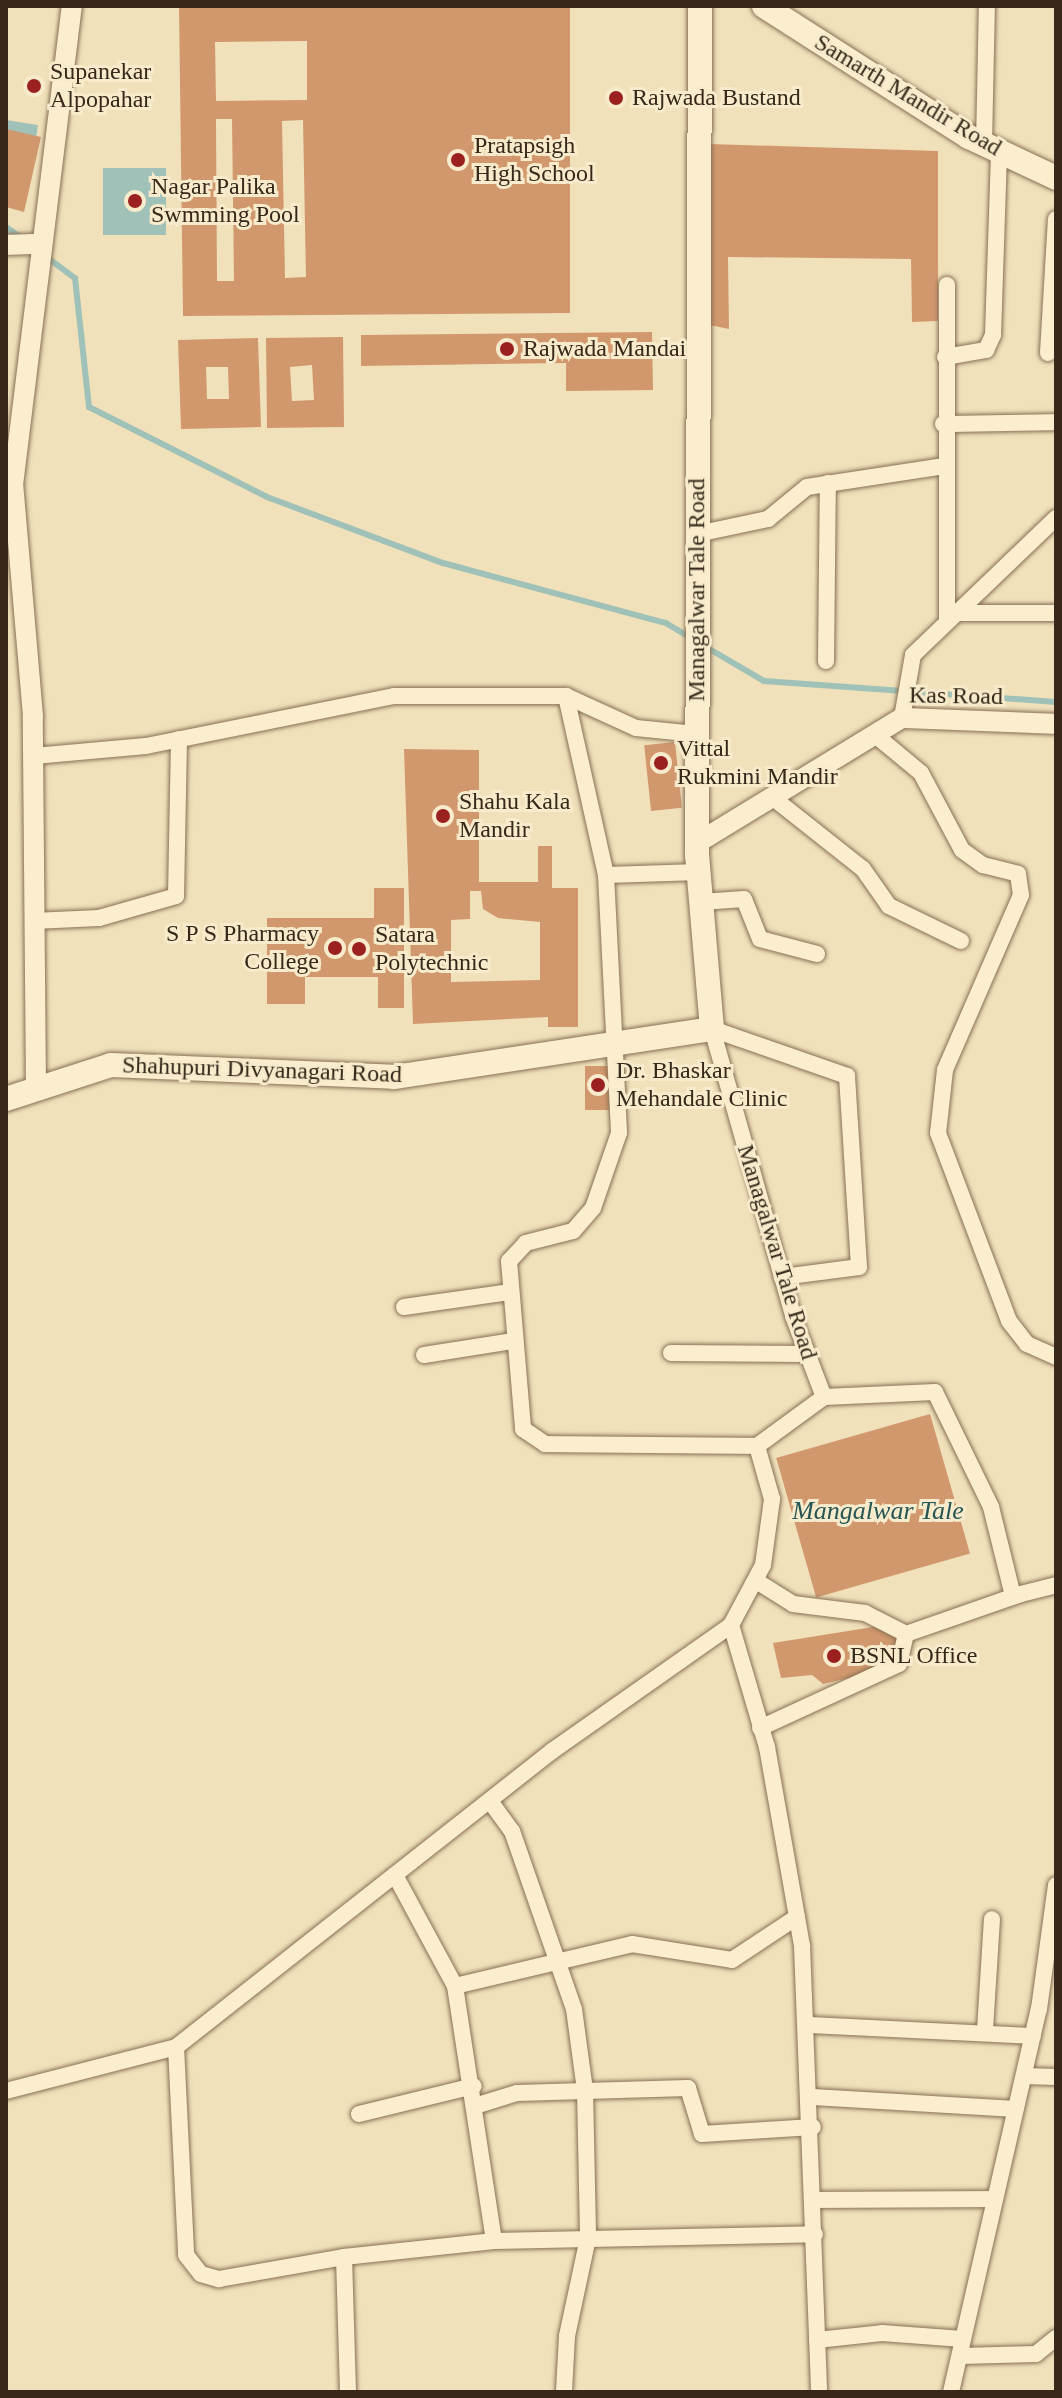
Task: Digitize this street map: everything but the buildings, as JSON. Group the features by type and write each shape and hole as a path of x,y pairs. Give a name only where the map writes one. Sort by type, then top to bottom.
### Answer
{"main road":[{"name":"Managalwar Tale Road","path":"700,6 697,843 712,1029"},
{"name":"Samarth Mandir Road","path":"764,6 992,148 1056,178"},
{"name":"Shahupuri Divyanagari Road","path":"6,1099 111,1065 394,1077 712,1029"}],"street":[{"path":"36,1089 34,756 13,485 38,244 72,6"},
{"path":"945,357 986,350 993,335 992,148 987,6"},
{"path":"1048,353 1056,219"},
{"path":"6,245 38,244"},
{"path":"947,285 943,424 952,618"},
{"path":"943,424 1056,422"},
{"path":"697,534 768,519 807,487 944,466"},
{"path":"826,661 828,483"},
{"path":"902,718 913,655 1056,518"},
{"path":"952,618 1056,613"},
{"path":"34,756 179,739 394,696 566,696 636,728 696,734"},
{"path":"566,696 606,875 616,1044 613,1163 573,1231 526,1243 513,1254 509,1292 523,1429 535,1440 757,1446 824,1397 935,1392 991,1507 1013,1596 1056,1585"},
{"name":"Kas Road","path":"697,843 902,718 1056,724"},
{"path":"874,734 921,773 962,850 983,865 1018,874 1021,895 945,1070 938,1133 976,1249 1009,1321 1027,1344 1056,1357"},
{"path":"33,921 99,918 176,896 179,739"},
{"path":"772,797 863,869 889,906 961,941"},
{"path":"606,875 699,872"},
{"path":"701,902 744,899 760,939 817,954"},
{"path":"712,1029 847,1076 859,1267 782,1277"},
{"name":"Managalwar Tale Road","path":"712,1029 805,1354 824,1397"},
{"path":"404,1307 509,1292"},
{"path":"424,1355 512,1341"},
{"path":"671,1353 805,1354"},
{"path":"6,2091 176,2047 490,1801 731,1625 758,1582 772,1499 757,1446"},
{"path":"758,1582 793,1604 865,1613 906,1634 1021,1594"},
{"path":"731,1625 760,1728 797,1917 813,2097 819,2392"},
{"path":"760,1728 899,1664 906,1634"},
{"path":"490,1801 512,1831 574,2009 585,2090 588,2238 567,2336 564,2392"},
{"path":"395,1875 455,1986 478,2105 494,2241"},
{"path":"951,2392 1033,2036 1056,1885"},
{"path":"455,1986 632,1944 732,1960 797,1917"},
{"path":"985,2030 992,1919"},
{"path":"808,2025 985,2030 1033,2036"},
{"path":"176,2047 191,2263 219,2279 344,2257 494,2241 815,2234"},
{"path":"1024,2076 1056,2077"},
{"path":"359,2114 474,2086"},
{"path":"478,2105 517,2093 688,2088 702,2134 813,2127"},
{"path":"813,2097 1016,2109"},
{"path":"814,2200 995,2199"},
{"path":"344,2257 348,2392"},
{"path":"817,2340 882,2333 962,2347 1036,2354 1056,2338"}],"water":[{"path":"6,120 38,125 28,193 6,190"},
{"name":"Nagar Palika Swmming Pool","path":"103,168 166,168 166,235 103,235"}],"waterway":[{"path":"6,227 23,239"},
{"path":"44,255 75,278 89,407 267,497 443,563 666,623 693,639"},
{"path":"706,647 764,681 1056,702"}],"place":[{"name":"Supanekar Alpopahar","path":"34,86"},
{"name":"Rajwada Bustand","path":"616,98"},
{"name":"Pratapsigh High School","path":"458,160"},
{"name":"Nagar Palika Swmming Pool","path":"135,201"},
{"name":"Rajwada Mandai","path":"507,349"},
{"name":"Vittal Rukmini Mandir","path":"661,763"},
{"name":"Shahu Kala Mandir","path":"443,816"},
{"name":"S P S Pharmacy College","path":"335,948"},
{"name":"Satara Polytechnic","path":"359,949"},
{"name":"Dr. Bhaskar Mehandale Clinic","path":"598,1085"},
{"name":"BSNL Office","path":"834,1656"}],"water label":[{"name":"Mangalwar Tale","path":"878,1511"}]}
